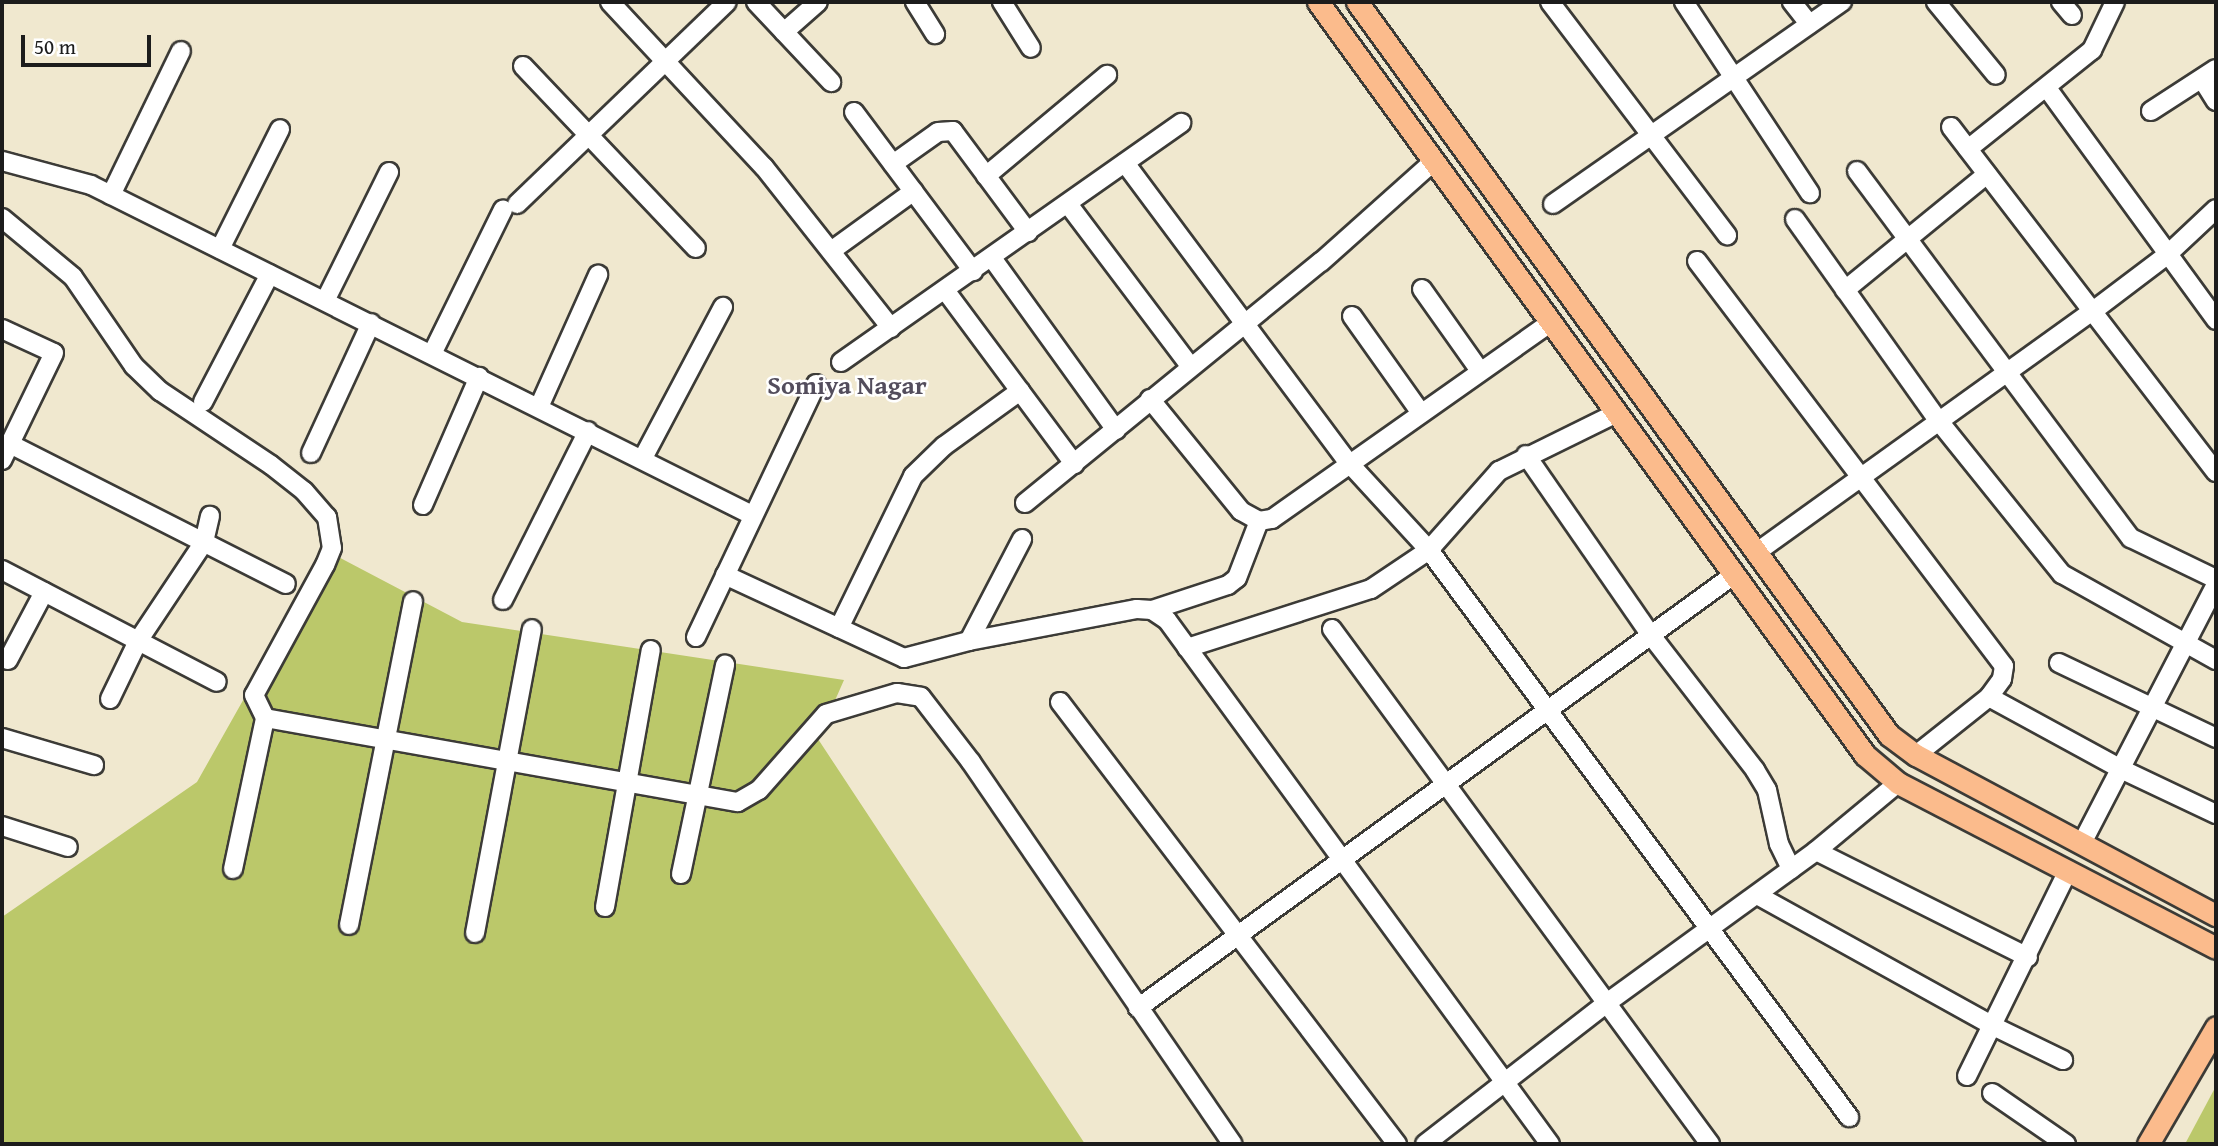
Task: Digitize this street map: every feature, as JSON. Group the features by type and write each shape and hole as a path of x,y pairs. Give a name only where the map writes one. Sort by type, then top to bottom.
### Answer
{"main road":[{"path":"1318,2 1865,755 1898,783 2216,948"},
{"path":"1357,2 1889,735 1916,755 2216,915"},
{"path":"2148,1144 2216,1027"}],"street":[{"path":"610,2 764,167 891,328"},
{"path":"432,354 510,207 727,2"},
{"path":"756,2 831,82"},
{"path":"784,32 818,2"},
{"path":"915,2 935,34"},
{"path":"1002,2 1031,48"},
{"path":"1550,2 1727,235"},
{"path":"1684,2 1810,193"},
{"path":"1791,2 1809,24"},
{"path":"1553,204 1652,133 1736,80 1842,2"},
{"path":"1936,2 1996,75"},
{"path":"1968,149 2092,50 2115,2"},
{"path":"111,195 181,51"},
{"path":"523,66 696,248"},
{"path":"2151,111 2209,74 2216,101"},
{"path":"986,176 1107,75"},
{"path":"2047,88 2216,320"},
{"path":"854,112 973,271"},
{"path":"841,362 1181,123"},
{"path":"1951,127 2216,472"},
{"path":"220,249 280,129"},
{"path":"893,164 947,129 959,137 1028,232"},
{"path":"2,161 33,166 111,195 643,458 752,515"},
{"path":"1025,503 1244,324 1434,162"},
{"path":"1125,163 1349,463 1429,550 1709,932 1849,1116"},
{"path":"1857,171 2131,538 2216,579"},
{"path":"325,301 389,172"},
{"path":"1845,290 1987,174"},
{"path":"831,251 914,191"},
{"path":"1068,204 1190,366"},
{"path":"1757,552 2093,311 2167,255 2216,209"},
{"path":"2,218 73,277 134,366 160,391 271,464 304,491 327,517 332,533 329,556 254,695 265,718 233,869"},
{"path":"1795,219 1938,420 2062,574 2216,660"},
{"path":"992,258 1116,430"},
{"path":"1697,261 1997,653 2004,667 2002,679 1989,697 1916,755"},
{"path":"203,402 270,274"},
{"path":"539,407 598,275"},
{"path":"1422,289 1480,372"},
{"path":"945,290 1074,464"},
{"path":"643,458 723,307"},
{"path":"1352,316 1421,413"},
{"path":"1150,399 1241,511 1259,521 1284,513 1349,463 1551,322"},
{"path":"311,453 370,323"},
{"path":"2,329 54,353 7,452 204,542 286,584"},
{"path":"424,505 479,377"},
{"path":"696,637 816,384"},
{"path":"839,628 914,476 944,446 1020,391"},
{"path":"1187,648 1371,589 1429,550 1475,492 1526,455 1617,412"},
{"path":"503,600 588,431"},
{"path":"1526,455 1650,634 1755,770 1767,790 1779,844 1791,869"},
{"path":"110,698 138,641 204,542 210,516"},
{"path":"725,575 904,658 969,641 1137,609 1152,610 1228,585 1237,578 1259,521"},
{"path":"969,641 1021,539"},
{"path":"2,570 217,682"},
{"path":"1138,1008 1344,861 1650,634 1735,575"},
{"path":"2082,843 2123,770 2216,585"},
{"path":"8,660 44,592"},
{"path":"349,925 413,601"},
{"path":"1152,610 1167,620 1550,1144"},
{"path":"475,933 505,757 532,629"},
{"path":"1332,629 1446,783 1604,1005 1710,1144"},
{"path":"605,907 651,650"},
{"path":"2059,663 2216,738"},
{"path":"681,874 725,664"},
{"path":"265,718 505,757 727,801 749,798 826,714 897,693 921,697 971,762 1233,1144"},
{"path":"1989,697 2123,770 2216,814"},
{"path":"1060,702 1397,1144"},
{"path":"2,738 94,765"},
{"path":"1425,1144 1604,1005 1709,932 1816,851 1898,783"},
{"path":"2,826 68,847"},
{"path":"1816,851 2028,957"},
{"path":"1967,1076 2028,957 2068,871"},
{"path":"1756,895 1993,1026 2063,1060"},
{"path":"1992,1093 2066,1144"}],"green space":[{"path":"327,551 462,622 844,680 818,739 1085,1144 2,1144 2,917 197,782"},
{"path":"2216,1086 2216,1144 2185,1144"}],"district":[{"name":"Somiya Nagar","path":"847,385"}]}
